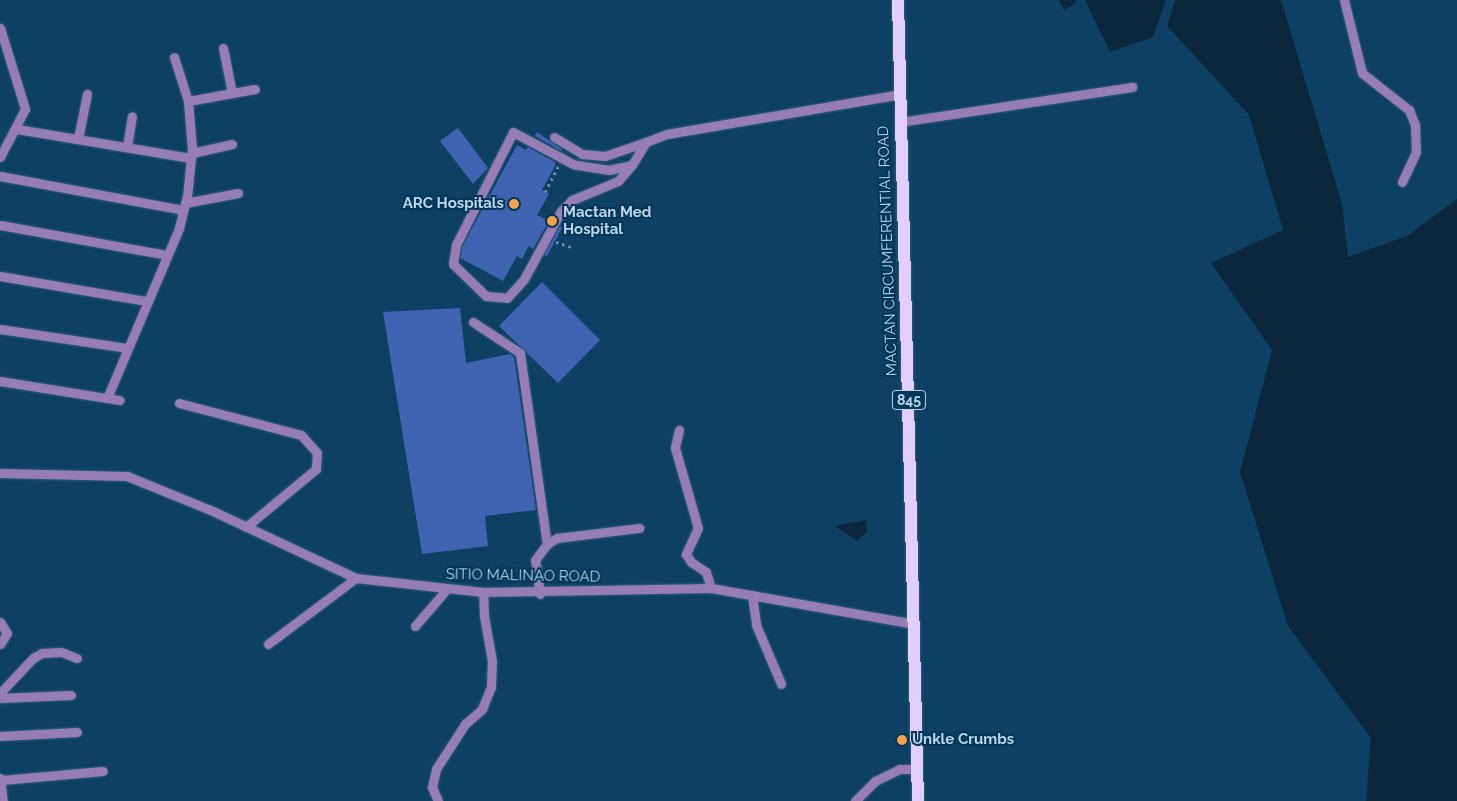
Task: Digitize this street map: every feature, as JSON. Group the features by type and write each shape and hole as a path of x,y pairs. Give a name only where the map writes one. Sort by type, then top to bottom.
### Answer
{"main road":[{"name":"MACTAN CIRCUMFERENTIAL ROAD","path":"898,0 918,801"}],"street":[{"path":"1344,0 1362,73 1409,110 1415,125 1416,152 1402,182"},
{"path":"0,28 25,109 17,129 0,157"},
{"path":"223,48 232,93"},
{"path":"107,398 179,228 184,207 192,155 188,100 174,57"},
{"path":"900,122 1132,87"},
{"path":"188,100 255,89"},
{"path":"78,139 87,94"},
{"path":"554,137 582,154 605,156 666,134 900,94"},
{"path":"127,148 132,116"},
{"path":"17,129 127,148 192,155 232,144"},
{"path":"632,165 609,170 573,164 513,132 456,245 453,264 486,296 507,298 524,278 561,211 572,200 618,181 632,165 646,142"},
{"path":"0,176 184,207 238,193"},
{"path":"0,225 166,255"},
{"path":"0,276 147,301"},
{"path":"473,322 520,352 547,544"},
{"path":"0,329 127,348"},
{"path":"0,381 119,400"},
{"path":"179,403 301,435 316,453 316,469 246,527"},
{"path":"678,430 675,448 698,528 686,554 691,562 706,572 711,588"},
{"name":"SITIO MALINAO ROAD","path":"0,473 127,476 246,527 356,578 446,590 540,594 711,588 915,624"},
{"path":"540,594 535,560 547,544 557,538 639,528"},
{"path":"268,644 356,578"},
{"path":"415,626 446,590"},
{"path":"438,801 432,787 436,769 465,724 482,709 491,687 492,661 484,616 483,592"},
{"path":"752,595 756,625 781,684"},
{"path":"0,622 7,633 0,644"},
{"path":"0,693 34,658 42,654 61,652 77,658"},
{"path":"0,698 71,695"},
{"path":"0,736 77,732"},
{"path":"855,801 875,781 900,769 918,769"},
{"path":"3,801 1,779 103,771"}],"path":[{"path":"545,192 559,164"},
{"path":"555,241 574,248"}],"water":[{"path":"1059,0 1075,0 1076,3 1064,10"},
{"path":"1085,0 1166,0 1153,37 1110,52"},
{"path":"1175,0 1281,0 1342,204 1348,257 1407,236 1457,199 1457,801 1366,801 1371,738 1288,626 1240,472 1272,350 1211,263 1283,230 1249,115 1167,26"},
{"path":"866,520 867,532 857,541 835,526"}],"building":[{"path":"458,128 488,168 473,184 440,141"},
{"path":"537,132 562,149 561,151 535,136"},
{"name":"ARC Hospitals","path":"517,145 526,150 528,147 555,162 555,166 542,190 549,194 537,215 549,221 533,249 529,246 522,259 517,256 503,281 460,258 462,247"},
{"path":"560,226 562,228 547,256 544,255"},
{"path":"542,282 600,340 558,383 499,326"},
{"path":"460,308 466,363 510,354 514,357 536,510 485,516 488,546 422,554 383,312"}],"place":[{"name":"ARC Hospitals","path":"514,204"},
{"name":"Mactan Med Hospital","path":"552,221"},
{"name":"Unkle Crumbs","path":"902,740"}]}
